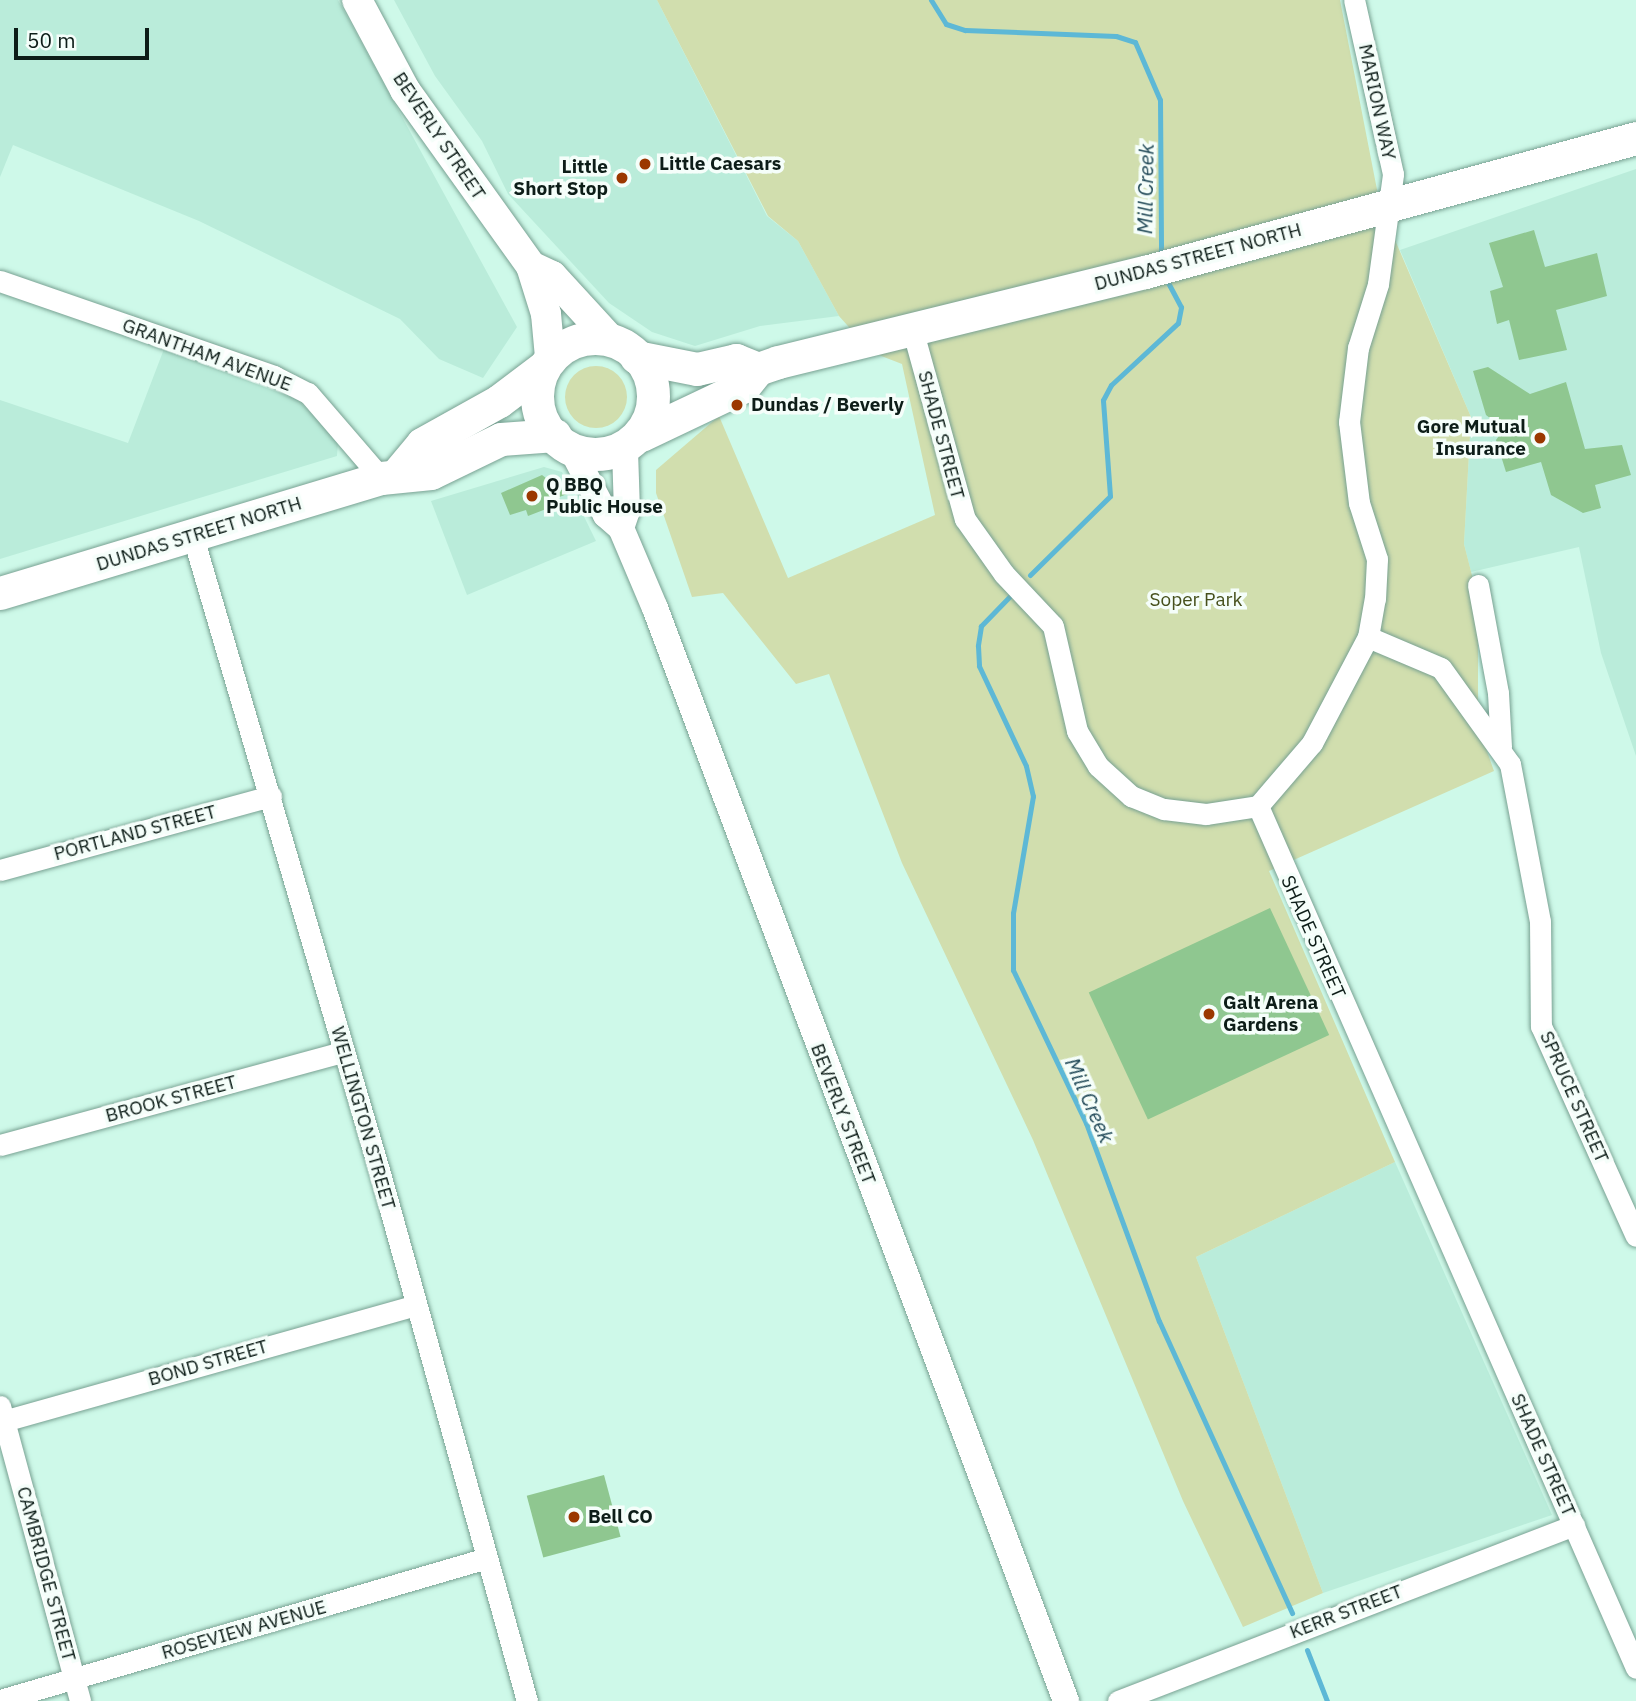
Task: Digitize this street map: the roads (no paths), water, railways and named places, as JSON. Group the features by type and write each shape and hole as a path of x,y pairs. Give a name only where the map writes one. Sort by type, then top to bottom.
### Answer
{"main road":[{"name":"BEVERLY STREET","path":"357,0 405,90 531,266 546,314 547,362"},
{"name":"DUNDAS STREET NORTH","path":"636,357 697,369 736,360 758,369 1145,272 1636,138"},
{"name":"BEVERLY STREET","path":"531,266 552,276 608,337"},
{"path":"389,476 422,444 499,401 576,337 608,337 636,357 650,390 650,414 633,443 594,457 563,443 540,402 547,362"},
{"name":"DUNDAS STREET NORTH","path":"633,443 744,386 758,369"},
{"name":"DUNDAS STREET NORTH","path":"0,593 389,476 431,473 501,439 563,443"}],"street":[{"name":"MARION WAY","path":"1354,0 1393,174 1388,205"},
{"path":"1258,806 1312,743 1368,637 1377,559 1359,503 1349,422 1358,348 1378,284 1388,205"},
{"name":"GRANTHAM AVENUE","path":"0,281 274,376 308,393 389,476"},
{"name":"SHADE STREET","path":"913,332 965,519 1004,573 1053,626 1077,731 1098,766 1131,796 1164,808 1206,814 1258,806 1574,1525 1629,1635 1636,1668"},
{"name":"BEVERLY STREET","path":"563,443 607,515 621,528 1066,1701"},
{"path":"621,528 628,511 633,443"},
{"name":"WELLINGTON STREET","path":"192,537 271,796 527,1701"},
{"name":"SPRUCE STREET","path":"1478,585 1498,693 1501,747"},
{"name":"SPRUCE STREET","path":"1368,637 1441,668 1501,747 1510,764 1540,921 1541,1026 1636,1237"},
{"name":"PORTLAND STREET","path":"0,870 271,796"},
{"name":"BROOK STREET","path":"0,1145 343,1052"},
{"name":"BOND STREET","path":"1,1417 416,1305"},
{"name":"CAMBRIDGE STREET","path":"1,1417 80,1701"},
{"name":"KERR STREET","path":"1118,1701 1574,1525"},
{"name":"ROSEVIEW AVENUE","path":"0,1700 486,1558"}],"waterway":[{"name":"Mill Creek","path":"931,0 946,24 965,30 1116,36 1135,42 1160,100 1161,257"},
{"name":"Mill Creek","path":"1030,575 1110,496 1103,400 1111,385 1178,323 1181,307 1165,277"},
{"name":"Mill Creek","path":"1012,594 981,626 978,646 979,666 1026,766 1033,796 1013,913 1013,970 1086,1123 1159,1321 1292,1613"},
{"name":"Mill Creek","path":"1307,1650 1327,1701"}],"place":[{"name":"Little Caesars","path":"645,164"},
{"name":"Little Short Stop","path":"622,178"},
{"name":"Dundas / Beverly","path":"737,405"},
{"name":"Gore Mutual Insurance","path":"1540,438"},
{"name":"Q BBQ Public House","path":"532,496"},
{"name":"Galt Arena Gardens","path":"1209,1014"},
{"name":"Bell CO","path":"574,1517"}],"park label":[{"name":"Soper Park","path":"1196,600"}]}
